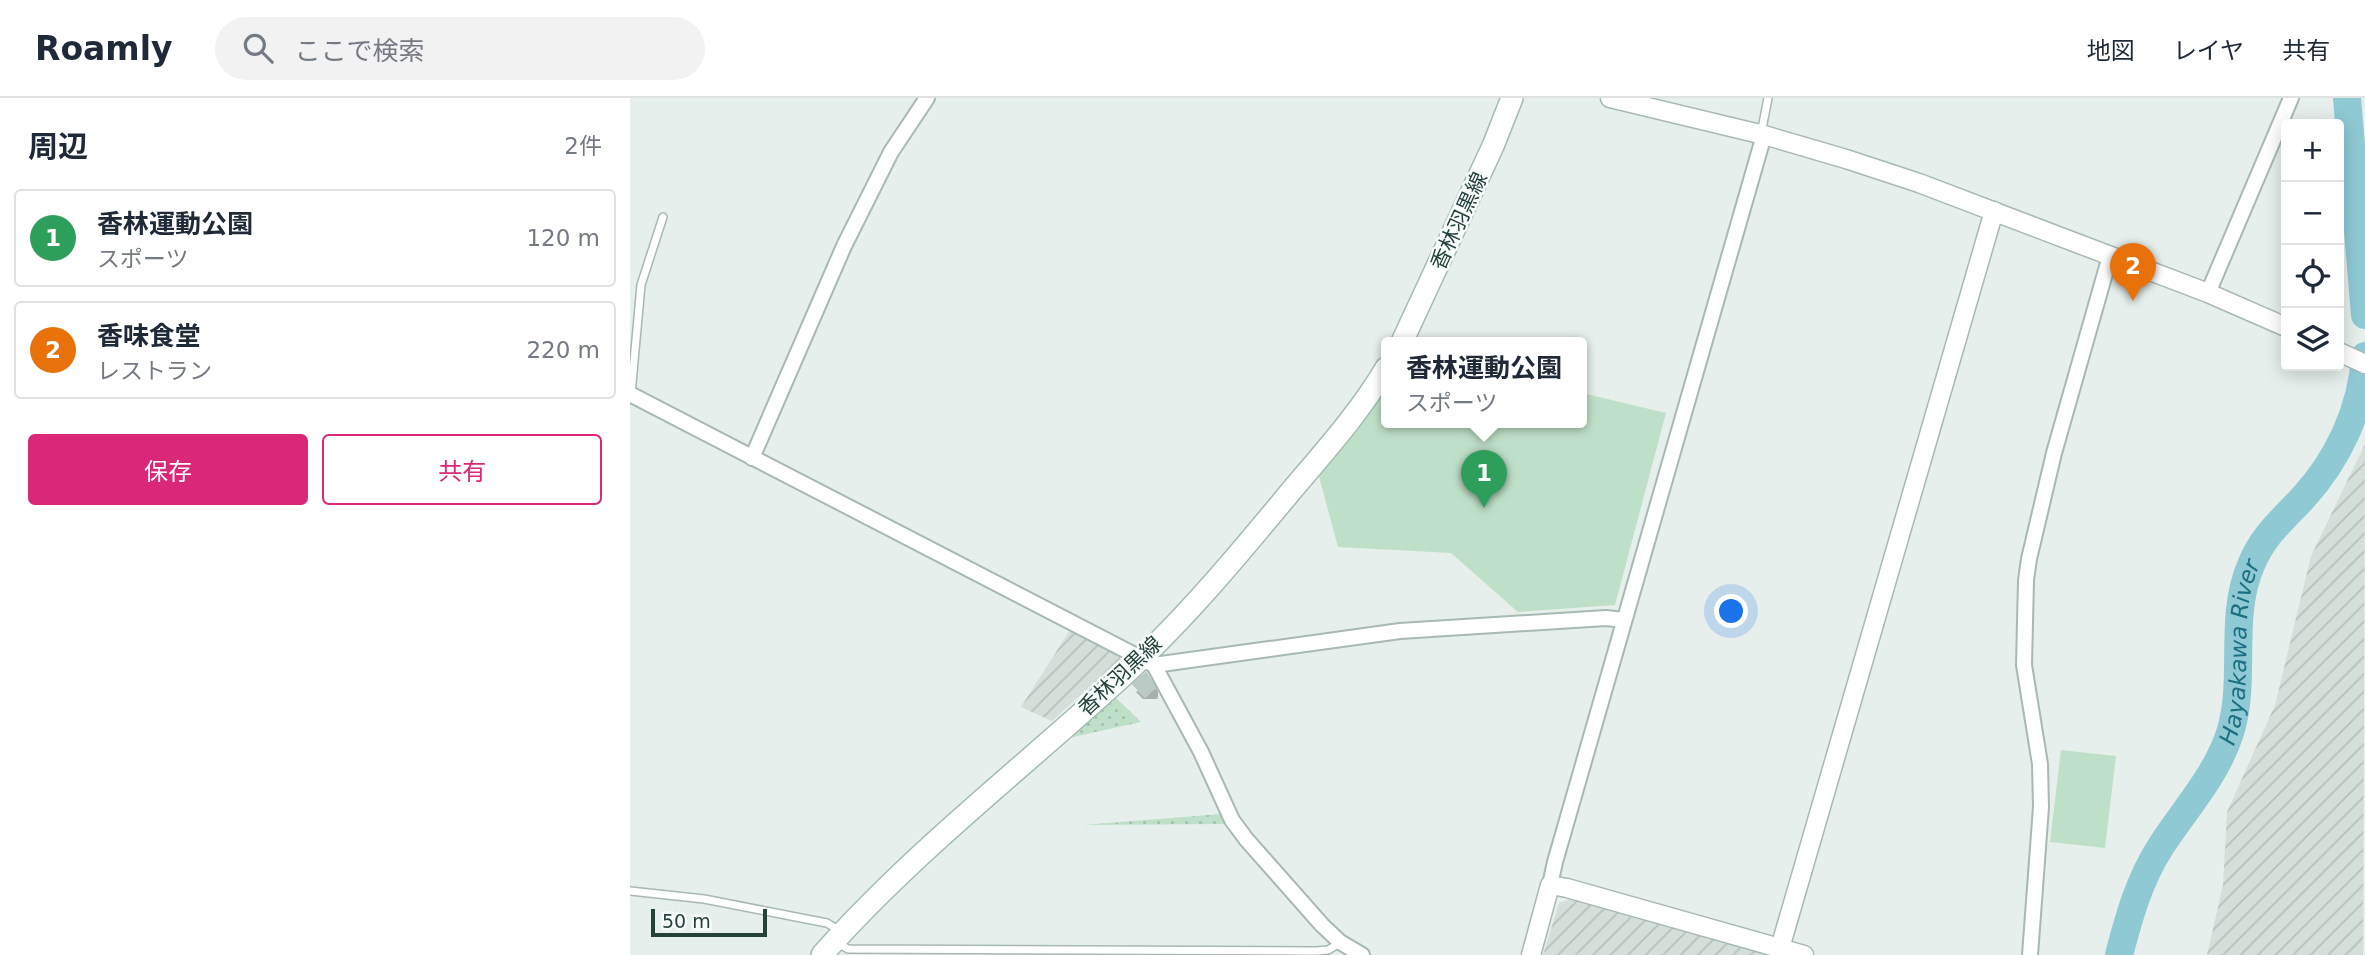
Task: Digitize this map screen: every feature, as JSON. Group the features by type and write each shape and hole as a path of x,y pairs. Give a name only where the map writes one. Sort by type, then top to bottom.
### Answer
{"main road":[{"name":"香林羽黒線","path":"1404,337 1493,146 1512,98"},
{"name":"香林羽黒線","path":"833,943 890,884 1148,662 1342,430 1381,376"}],"street":[{"path":"752,458 844,246 891,152 927,98"},
{"path":"1611,98 1763,135 1846,159 1994,211 2207,293 2281,325"},
{"path":"2207,293 2291,98"},
{"path":"1531,955 1555,862 1763,135"},
{"path":"1780,948 1994,211"},
{"path":"2030,955 2042,807 2040,764 2024,665 2026,580 2054,453 2110,256"},
{"path":"630,394 1148,662 1201,752 1232,820 1289,891 1340,942 1362,955"},
{"path":"1148,662 1445,626 1606,618 1624,620"},
{"path":"1550,885 1804,955"}],"lane":[{"path":"1763,135 1768,98"},
{"path":"630,394 641,285 663,217"},
{"path":"630,891 704,899 827,923 833,943 848,949 1303,951 1328,950 1340,942"}],"shaded area":[{"path":"2365,444 2363,955 2207,955 2223,885 2227,812 2275,705 2311,556"},
{"path":"1070,630 1119,654 1120,659 1052,721 1021,707"},
{"path":"1570,899 1771,955 1543,955 1559,903"}],"green space":[{"path":"1381,387 1381,428 1587,428 1587,394 1666,413 1615,605 1518,612 1451,553 1338,547 1317,469"},
{"path":"1116,698 1141,722 1064,739"},
{"path":"2061,750 2116,756 2105,848 2050,842"},
{"path":"1221,814 1224,824 1083,825"}],"building":[{"path":"1146,673 1155,687 1145,696 1133,684"}],"waterway":[{"name":"Hayakawa River","path":"2347,98 2365,315"},
{"name":"Hayakawa River","path":"2119,955 2147,872 2161,846 2217,764 2230,733 2237,691 2240,606 2251,565 2267,537 2315,484 2337,451 2359,395 2365,356"}],"place":[{"name":"香味食堂","path":"2133,301"},
{"name":"香林運動公園","path":"1484,508"}]}
